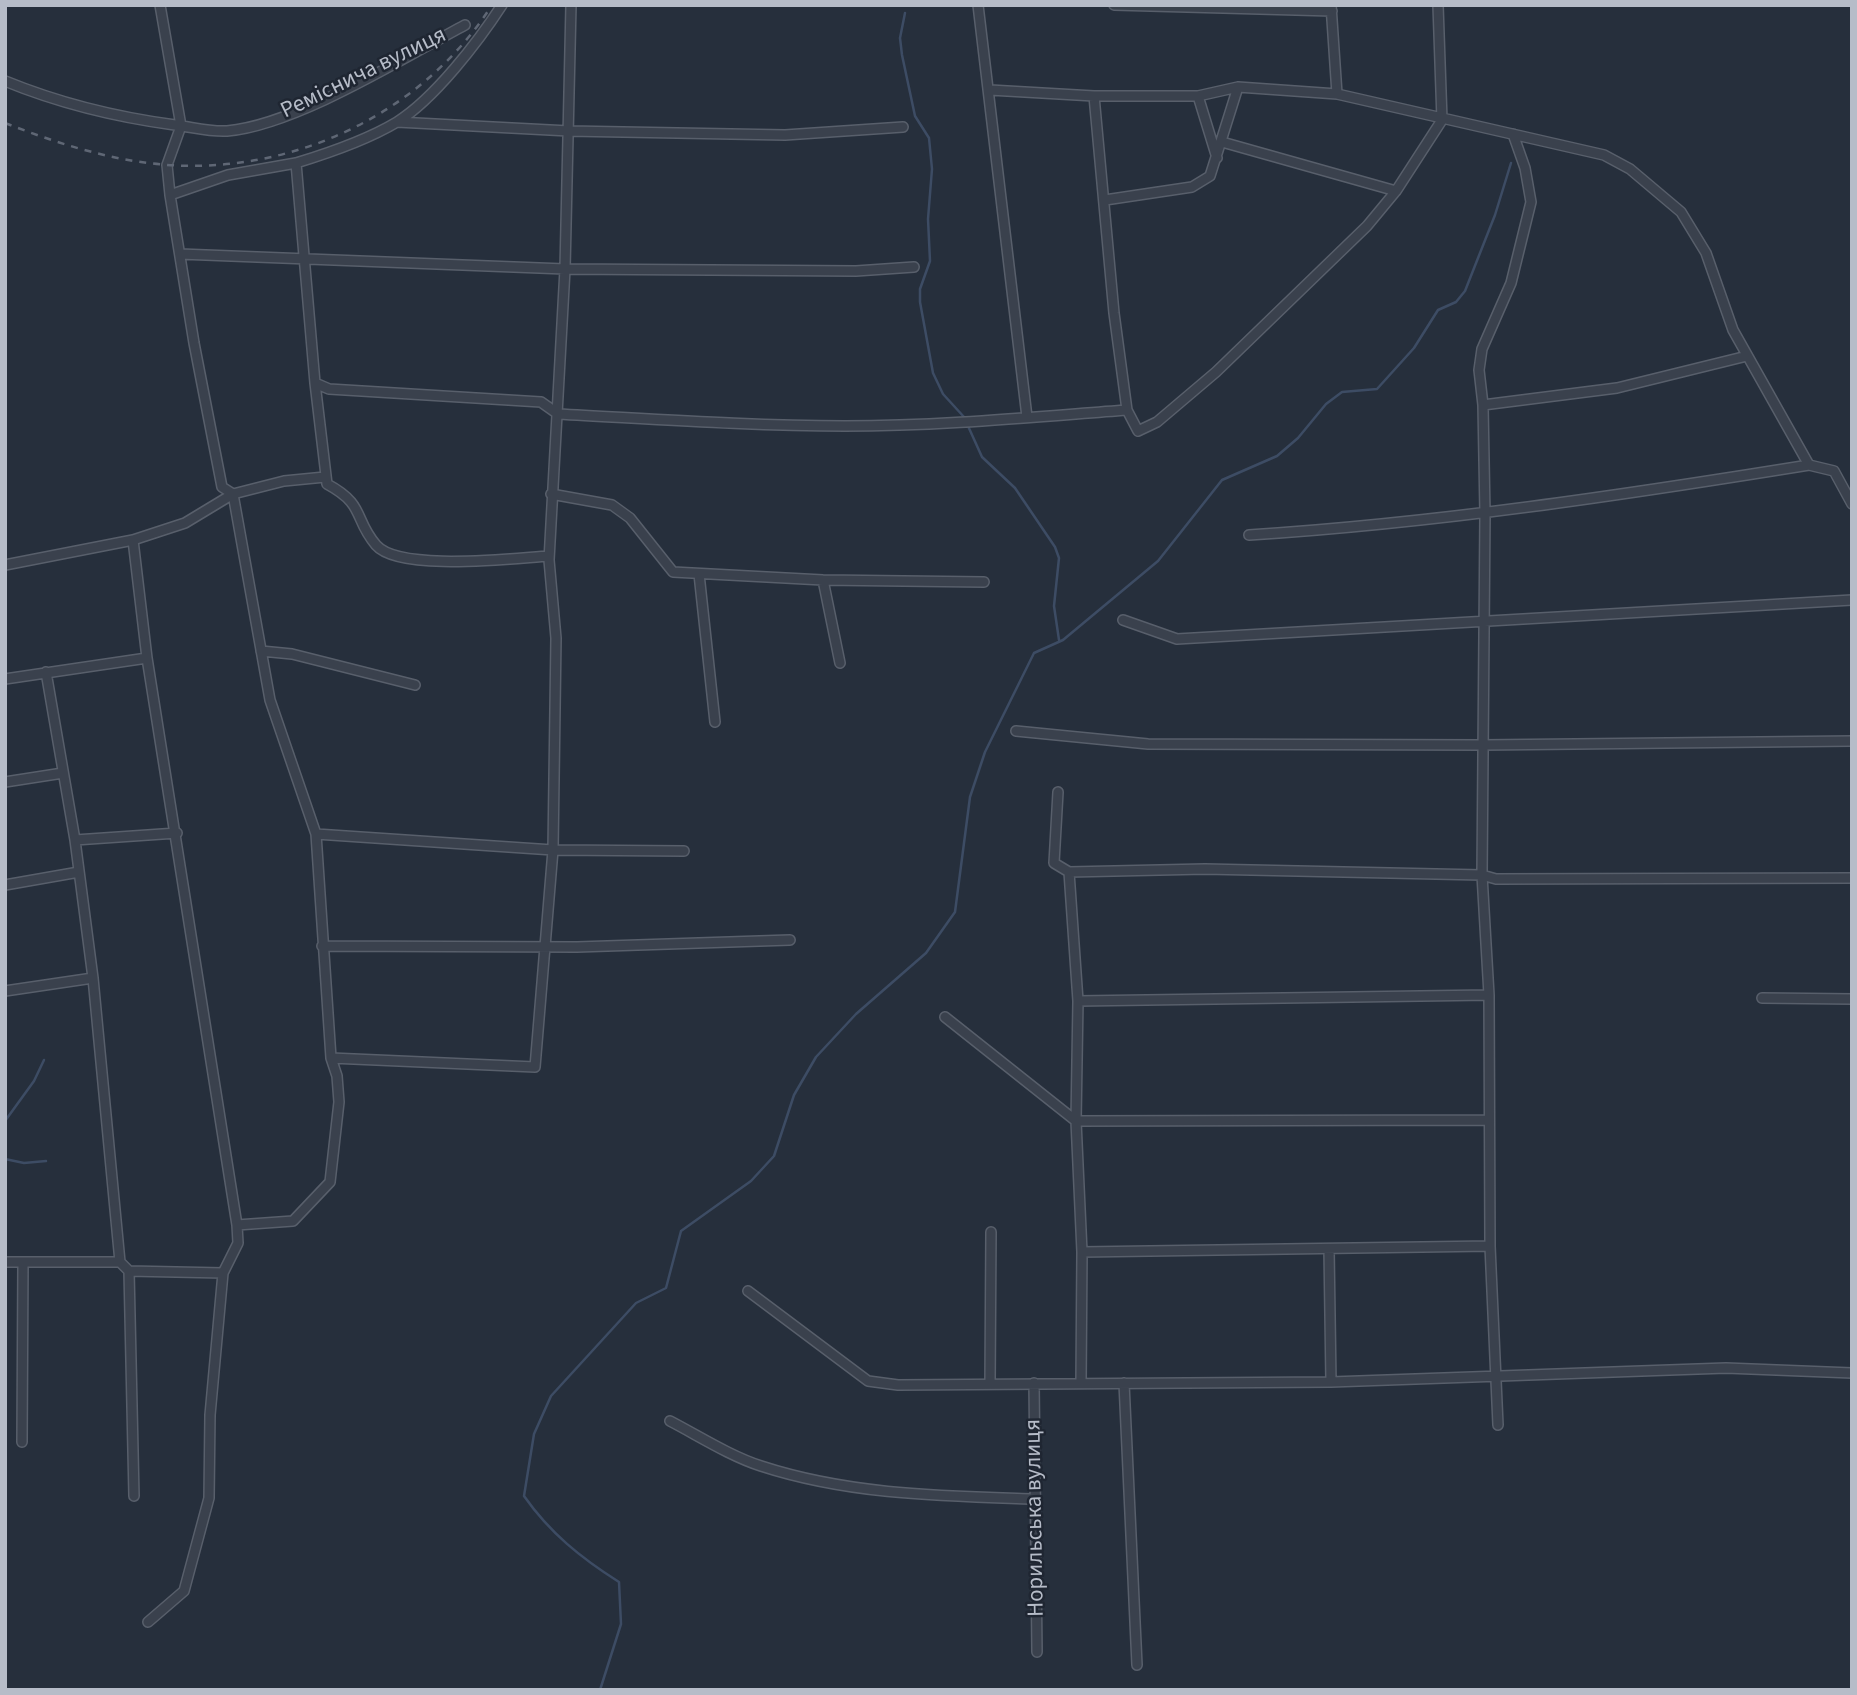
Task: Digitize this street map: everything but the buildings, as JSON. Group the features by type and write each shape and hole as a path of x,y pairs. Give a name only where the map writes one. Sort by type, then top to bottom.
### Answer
{"street":[{"path":"160,5 181,126 167,165 170,195 194,343 222,487 233,494 270,700 316,834 331,1058 339,1102 330,1182 293,1221 237,1225"},
{"path":"170,195 228,175 296,163 328,153 397,122 451,69 502,5"},
{"path":"331,1058 535,1067 553,850 556,638 549,556 565,269 572,5"},
{"path":"978,5 1027,417"},
{"path":"1114,5 1332,8 1337,94"},
{"path":"1094,96 1127,410 1138,431 1157,422 1216,372 1367,226 1396,191 1442,120 1438,5"},
{"name":"Реміснича вулиця","path":"5,81 85,110 190,129 228,131 277,118 338,92 465,24"},
{"path":"990,90 1094,96 1198,96 1238,87 1337,94 1604,155 1630,169 1681,212 1706,253 1722,306 1747,356 1809,465"},
{"path":"1105,200 1192,187 1210,176 1238,87"},
{"path":"1198,96 1217,160"},
{"path":"397,122 569,131 785,135 904,127"},
{"path":"1498,1425 1490,1246 1489,995 1482,875 1485,514 1483,405 1479,370 1482,349 1511,283 1531,202 1525,168 1513,134"},
{"path":"1222,142 1396,191"},
{"path":"296,163 315,383 327,484 349,496 376,546 412,561 549,556"},
{"path":"180,254 565,269 856,271 914,267"},
{"path":"1483,405 1617,388 1747,356"},
{"path":"315,383 329,389 541,402 558,414 846,426 1127,410"},
{"path":"1249,536 1485,514 1809,465 1834,471 1852,504"},
{"path":"5,565 133,540 186,523 233,494 284,481 325,477"},
{"path":"551,494 612,505 630,518 673,572 823,580 984,582"},
{"path":"133,540 147,658 177,833 239,1243 223,1273 210,1415 209,1498 184,1591 148,1622"},
{"path":"699,574 715,722"},
{"path":"823,580 840,663"},
{"path":"1124,620 1177,639 1852,600"},
{"path":"261,651 292,654 415,685"},
{"path":"5,679 147,658"},
{"path":"47,671 75,840 93,978 120,1262 129,1271 134,1496"},
{"path":"1016,731 1149,744 1483,746 1852,741"},
{"path":"5,782 63,773"},
{"path":"1059,792 1054,863 1069,872 1205,869 1482,875 1496,878 1852,878"},
{"path":"75,840 177,833"},
{"path":"316,834 553,850 684,851"},
{"path":"5,885 79,872"},
{"path":"1069,872 1078,1001 1076,1121 1082,1252 1082,1383"},
{"path":"322,946 544,946 790,940"},
{"path":"5,991 93,978"},
{"path":"1078,1001 1489,995"},
{"path":"1762,998 1852,999"},
{"path":"945,1017 1076,1121 1489,1120"},
{"path":"990,1384 991,1233"},
{"path":"1082,1252 1490,1246"},
{"path":"1329,1249 1331,1382"},
{"path":"5,1262 120,1262"},
{"path":"22,1442 23,1262"},
{"path":"129,1271 223,1273"},
{"path":"748,1291 867,1381 898,1385 1331,1382 1726,1368 1852,1373"},
{"name":"Норильська вулиця","path":"1034,1383 1037,1652"},
{"path":"1124,1383 1137,1665"},
{"path":"670,1421 758,1466 836,1486 922,1496 1035,1499"}],"waterway":[{"path":"905,13 900,38 902,55 915,116 929,138 932,169 928,219 930,261 920,289 920,302 933,373 943,394 964,417"},
{"path":"600,1690 621,1624 619,1582 567,1544 544,1522 524,1496 534,1434 551,1396 636,1303 666,1288 681,1231 751,1181 774,1156 794,1095 816,1057 856,1014 926,953 955,912 970,797 985,752 1034,653 1063,640 1158,561 1222,480 1277,456 1298,438 1326,404 1342,392 1377,389 1414,348 1438,310 1456,302 1465,291 1495,215 1511,163"},
{"path":"968,426 982,457 1015,488 1055,547 1059,558 1054,606 1059,640"},
{"path":"5,1121 34,1081 44,1060"},
{"path":"5,1159 24,1163 46,1161"}],"railway":[{"path":"5,123 76,148 148,163 198,166 248,162 296,151 342,133 386,110 426,80 462,45 492,5"}]}
